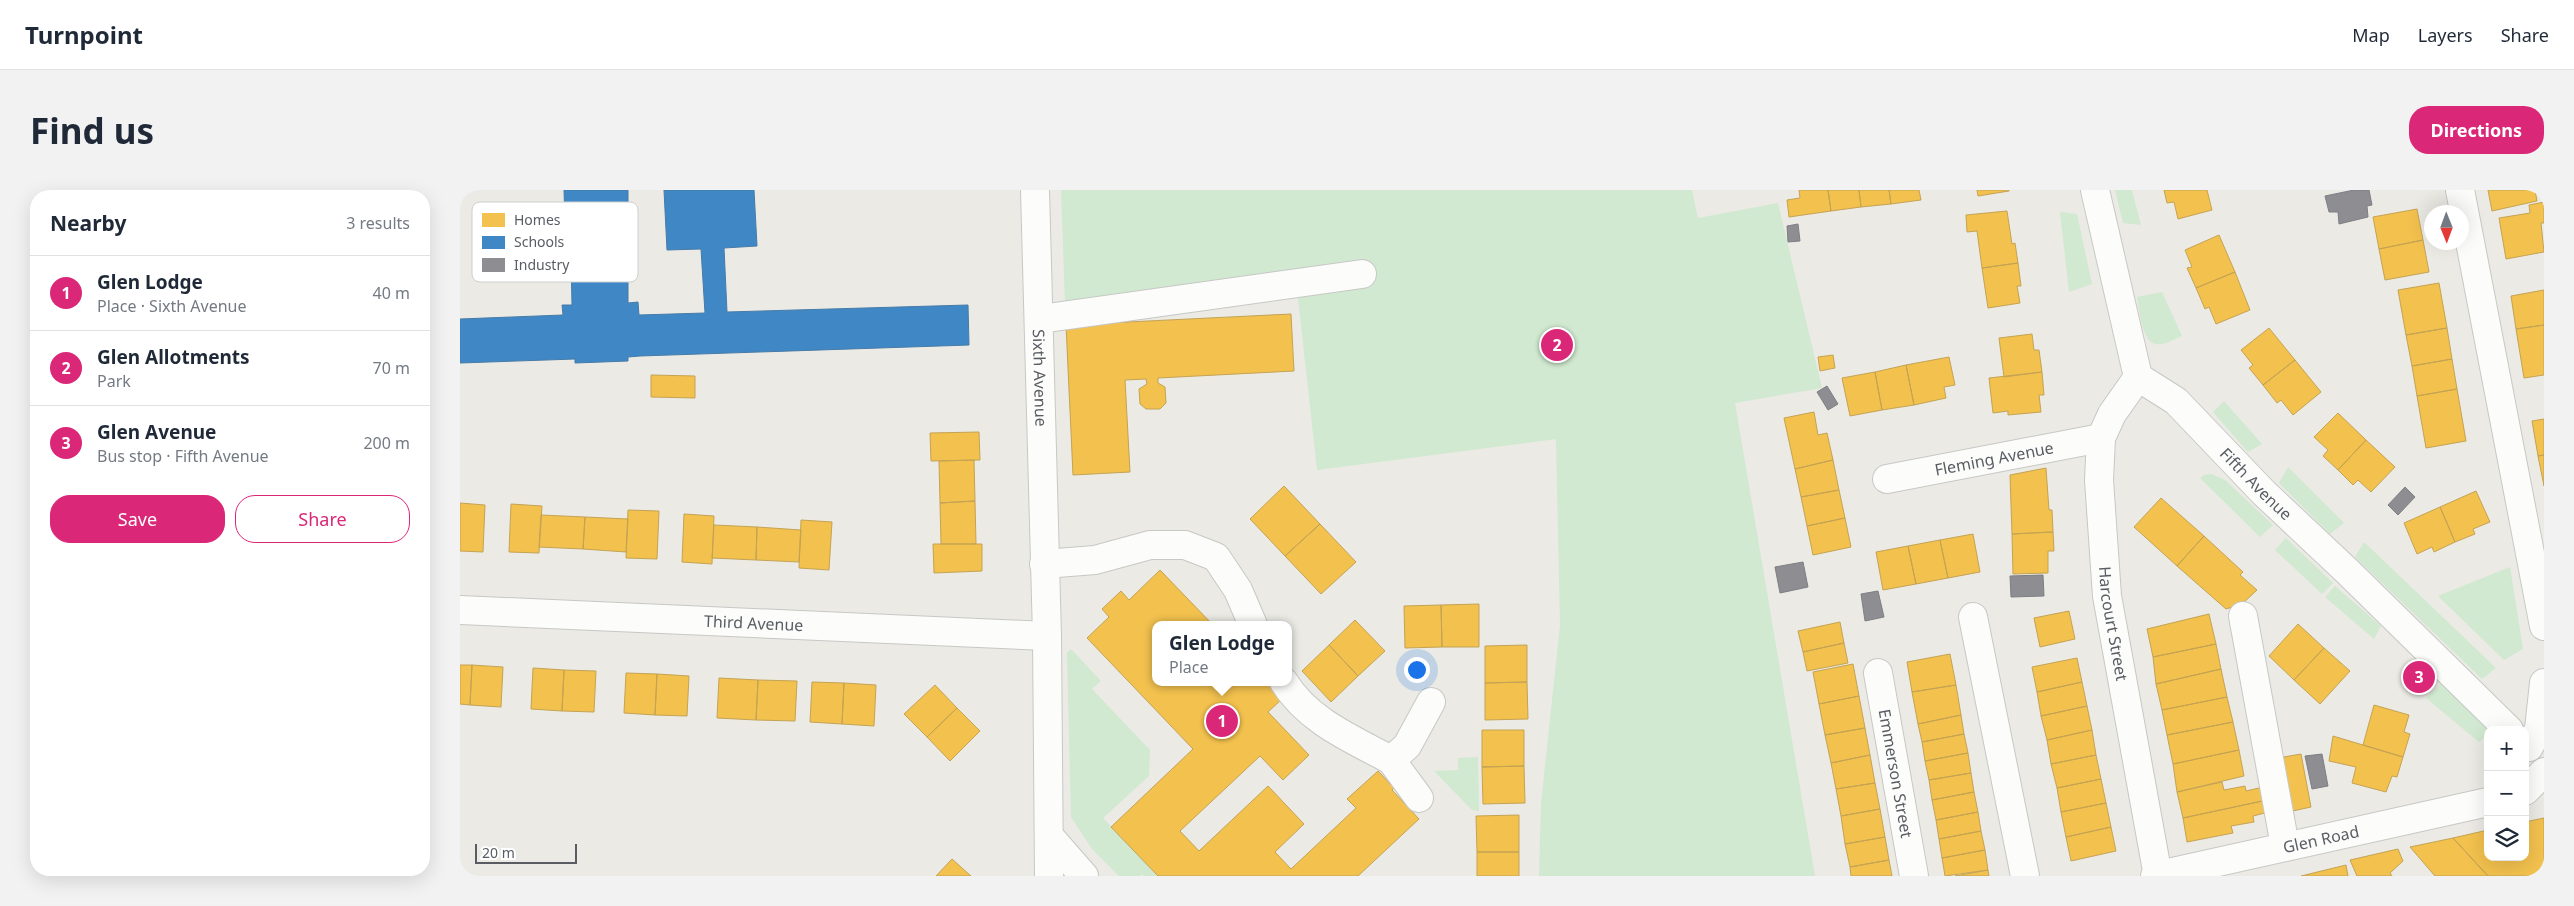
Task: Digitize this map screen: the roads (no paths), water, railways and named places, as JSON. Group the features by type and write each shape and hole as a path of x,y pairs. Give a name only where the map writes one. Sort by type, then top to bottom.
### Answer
{"street":[{"name":"Sixth Avenue","path":"1035,190 1040,319 1047,636 1049,876"},
{"path":"2096,190 2138,377"},
{"path":"2460,190 2544,626"},
{"path":"1040,319 1362,274"},
{"name":"Harcourt Street","path":"2138,377 2112,414 2101,438 2099,480 2107,596 2157,876"},
{"name":"Fifth Avenue","path":"2138,377 2176,401 2264,493 2508,726"},
{"name":"Fleming Avenue","path":"1887,479 2101,438"},
{"path":"1044,564 1095,560 1150,545 1184,544 1216,557 1238,590 1251,621"},
{"name":"Third Avenue","path":"460,610 1047,636"},
{"path":"2243,616 2285,846"},
{"path":"1973,617 2025,876"},
{"name":"Emmerson Street","path":"1878,673 1914,876"},
{"path":"2529,742 2539,729 2544,683"},
{"path":"1286,686 1290,693 1325,725 1391,760 1419,798"},
{"path":"1391,760 1408,746 1431,702"},
{"path":"2529,787 2544,772"},
{"name":"Glen Road","path":"2157,876 2484,803"},
{"path":"1049,836 1084,876"}],"place":[{"name":"Glen Allotments","path":"1557,345"},
{"name":"Glen Avenue","path":"2419,677"},
{"name":"Glen Lodge","path":"1222,721"}]}
